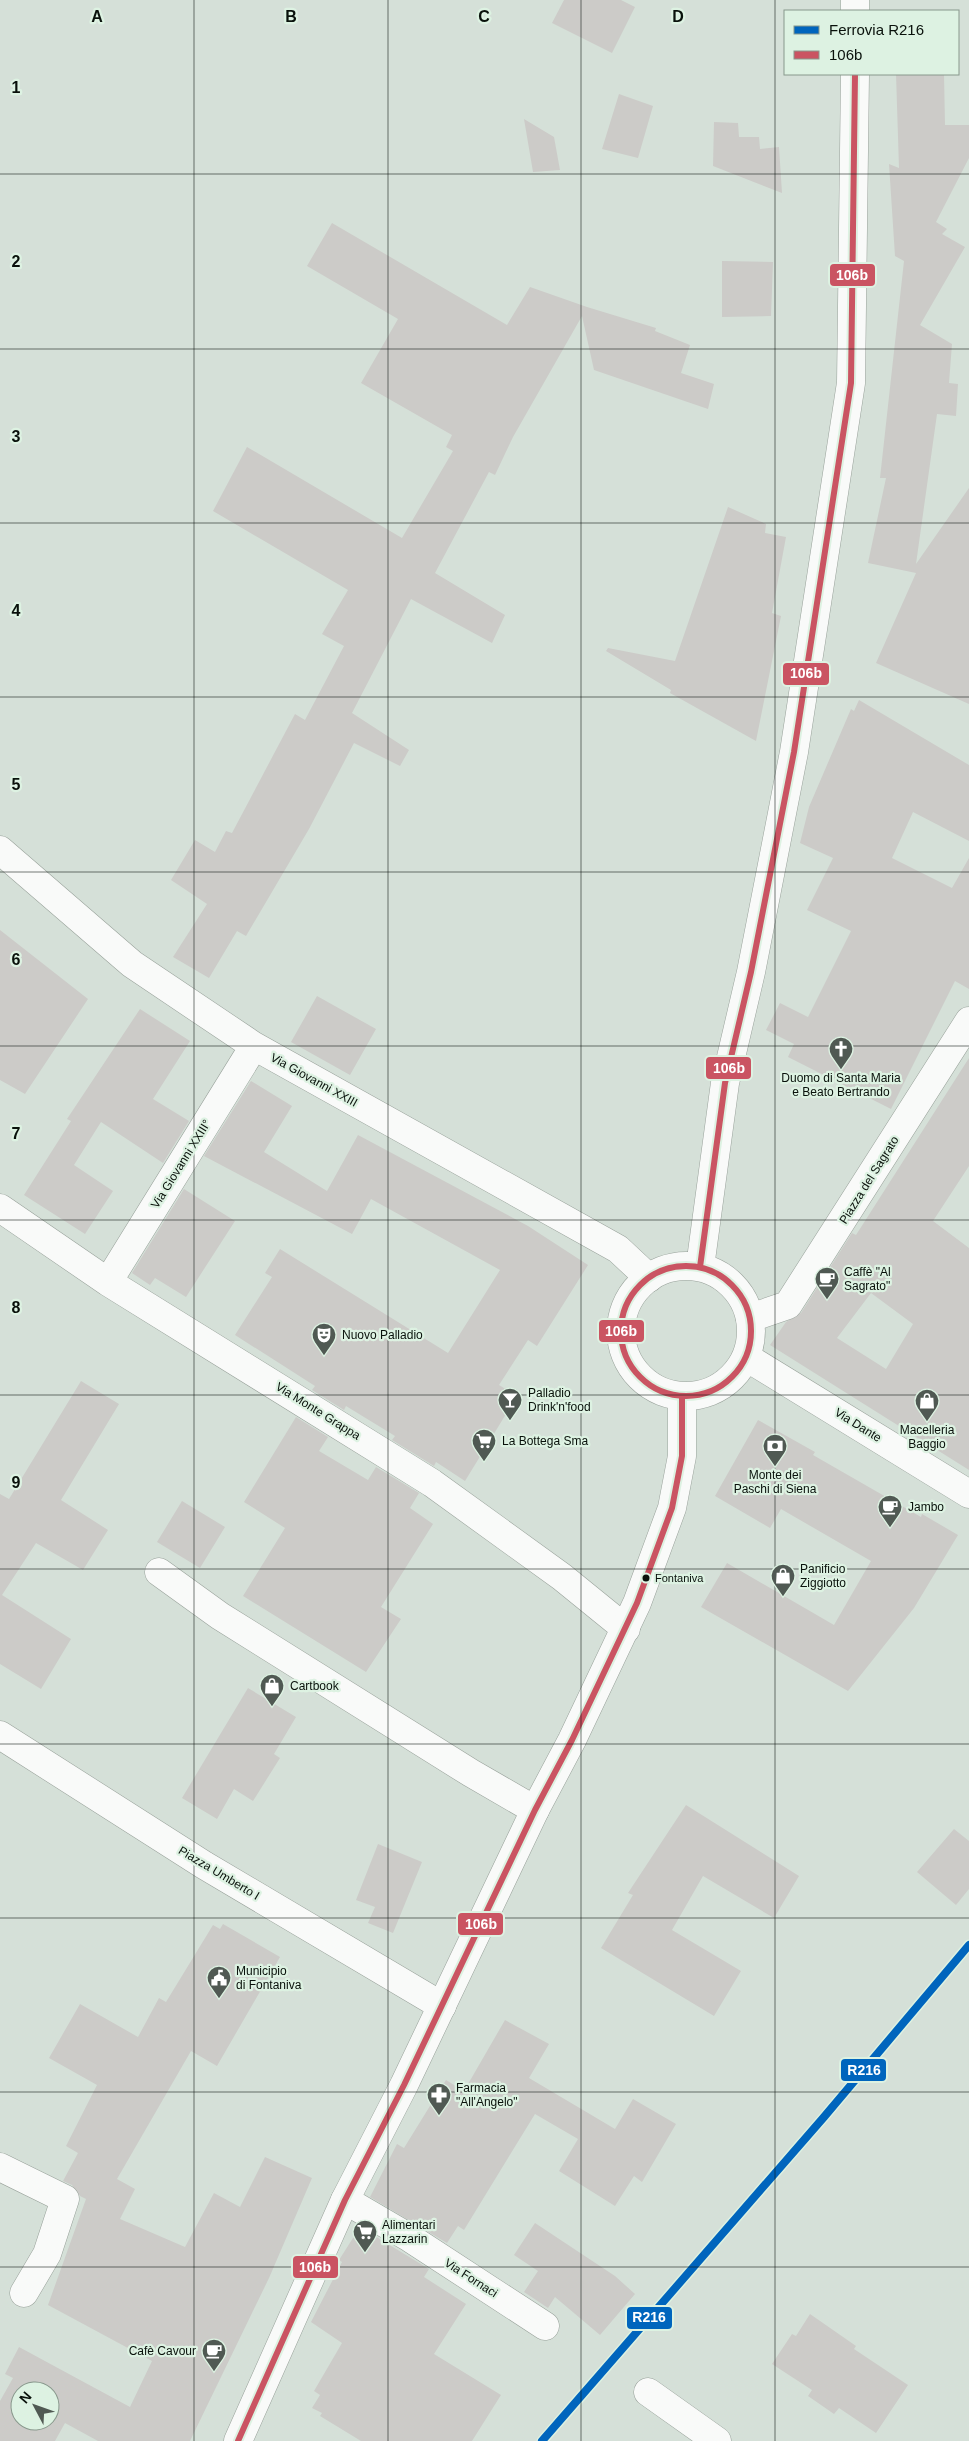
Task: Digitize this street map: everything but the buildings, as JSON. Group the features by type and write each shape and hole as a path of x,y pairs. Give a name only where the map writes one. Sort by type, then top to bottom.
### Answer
{"street":[{"path":"700,1267 725,1083 751,972 794,752 851,383 855,75"},
{"name":"Via Giovanni XXIII","path":"0,850 132,964 254,1046 618,1249 649,1278"},
{"name":"Piazza del Sagrato","path":"750,1318 788,1305 969,1021"},
{"name":"Via Giovanni XXIII°","path":"108,1282 254,1046"},
{"name":"Via Monte Grappa","path":"0,1208 108,1282 432,1483 562,1577 626,1629"},
{"path":"682,1266 700,1267 718,1274 733,1285 744,1300 750,1318 751,1338 746,1357 736,1374 720,1387 702,1394 682,1396 663,1392 645,1382 632,1367 623,1349 621,1329 625,1309 634,1292 649,1278 665,1269 682,1266"},
{"name":"Via Dante","path":"746,1357 969,1494"},
{"path":"238,2441 345,2200 442,2006 535,1810 626,1629 672,1508 682,1456 682,1396"},
{"path":"159,1572 220,1616 470,1773 535,1810"},
{"name":"Piazza Umberto I","path":"0,1735 204,1865 442,2006"},
{"path":"0,2167 65,2199 47,2254 24,2293"},
{"name":"Via Fornaci","path":"345,2200 410,2238 545,2326"},
{"path":"648,2392 717,2441"}],"rail line":[{"name":"R216","path":"542,2441 824,2117 969,1945"}],"transit line":[{"name":"106b","path":"700,1267 725,1083 751,972 794,752 851,383 855,75"},
{"name":"106b","path":"686,1266 699,1267 711,1271 732,1285 746,1306 750,1318 751,1331 750,1344 746,1356 732,1377 711,1391 699,1395 686,1396 673,1395 661,1391 640,1377 626,1356 622,1344 621,1331 622,1318 626,1306 640,1285 661,1271 673,1267 686,1266"},
{"name":"106b","path":"238,2441 345,2200 404,2085 535,1810 572,1740 637,1603 672,1508 682,1456 682,1396"}],"place":[{"name":"Duomo di Santa Maria e Beato Bertrando","path":"841,1070"},
{"name":"Caffè \"Al Sagrato\"","path":"827,1300"},
{"name":"Nuovo Palladio","path":"324,1356"},
{"name":"Palladio Drink'n'food","path":"510,1421"},
{"name":"Macelleria Baggio","path":"927,1422"},
{"name":"La Bottega Sma","path":"484,1462"},
{"name":"Monte dei Paschi di Siena","path":"775,1467"},
{"name":"Jambo","path":"890,1528"},
{"name":"Fontaniva","path":"646,1578"},
{"name":"Panificio Ziggiotto","path":"783,1597"},
{"name":"Cartbook","path":"272,1707"},
{"name":"Municipio di Fontaniva","path":"219,1999"},
{"name":"Farmacia \"All'Angelo\"","path":"439,2116"},
{"name":"Alimentari Lazzarin","path":"365,2253"},
{"name":"Cafè Cavour","path":"214,2372"}]}
